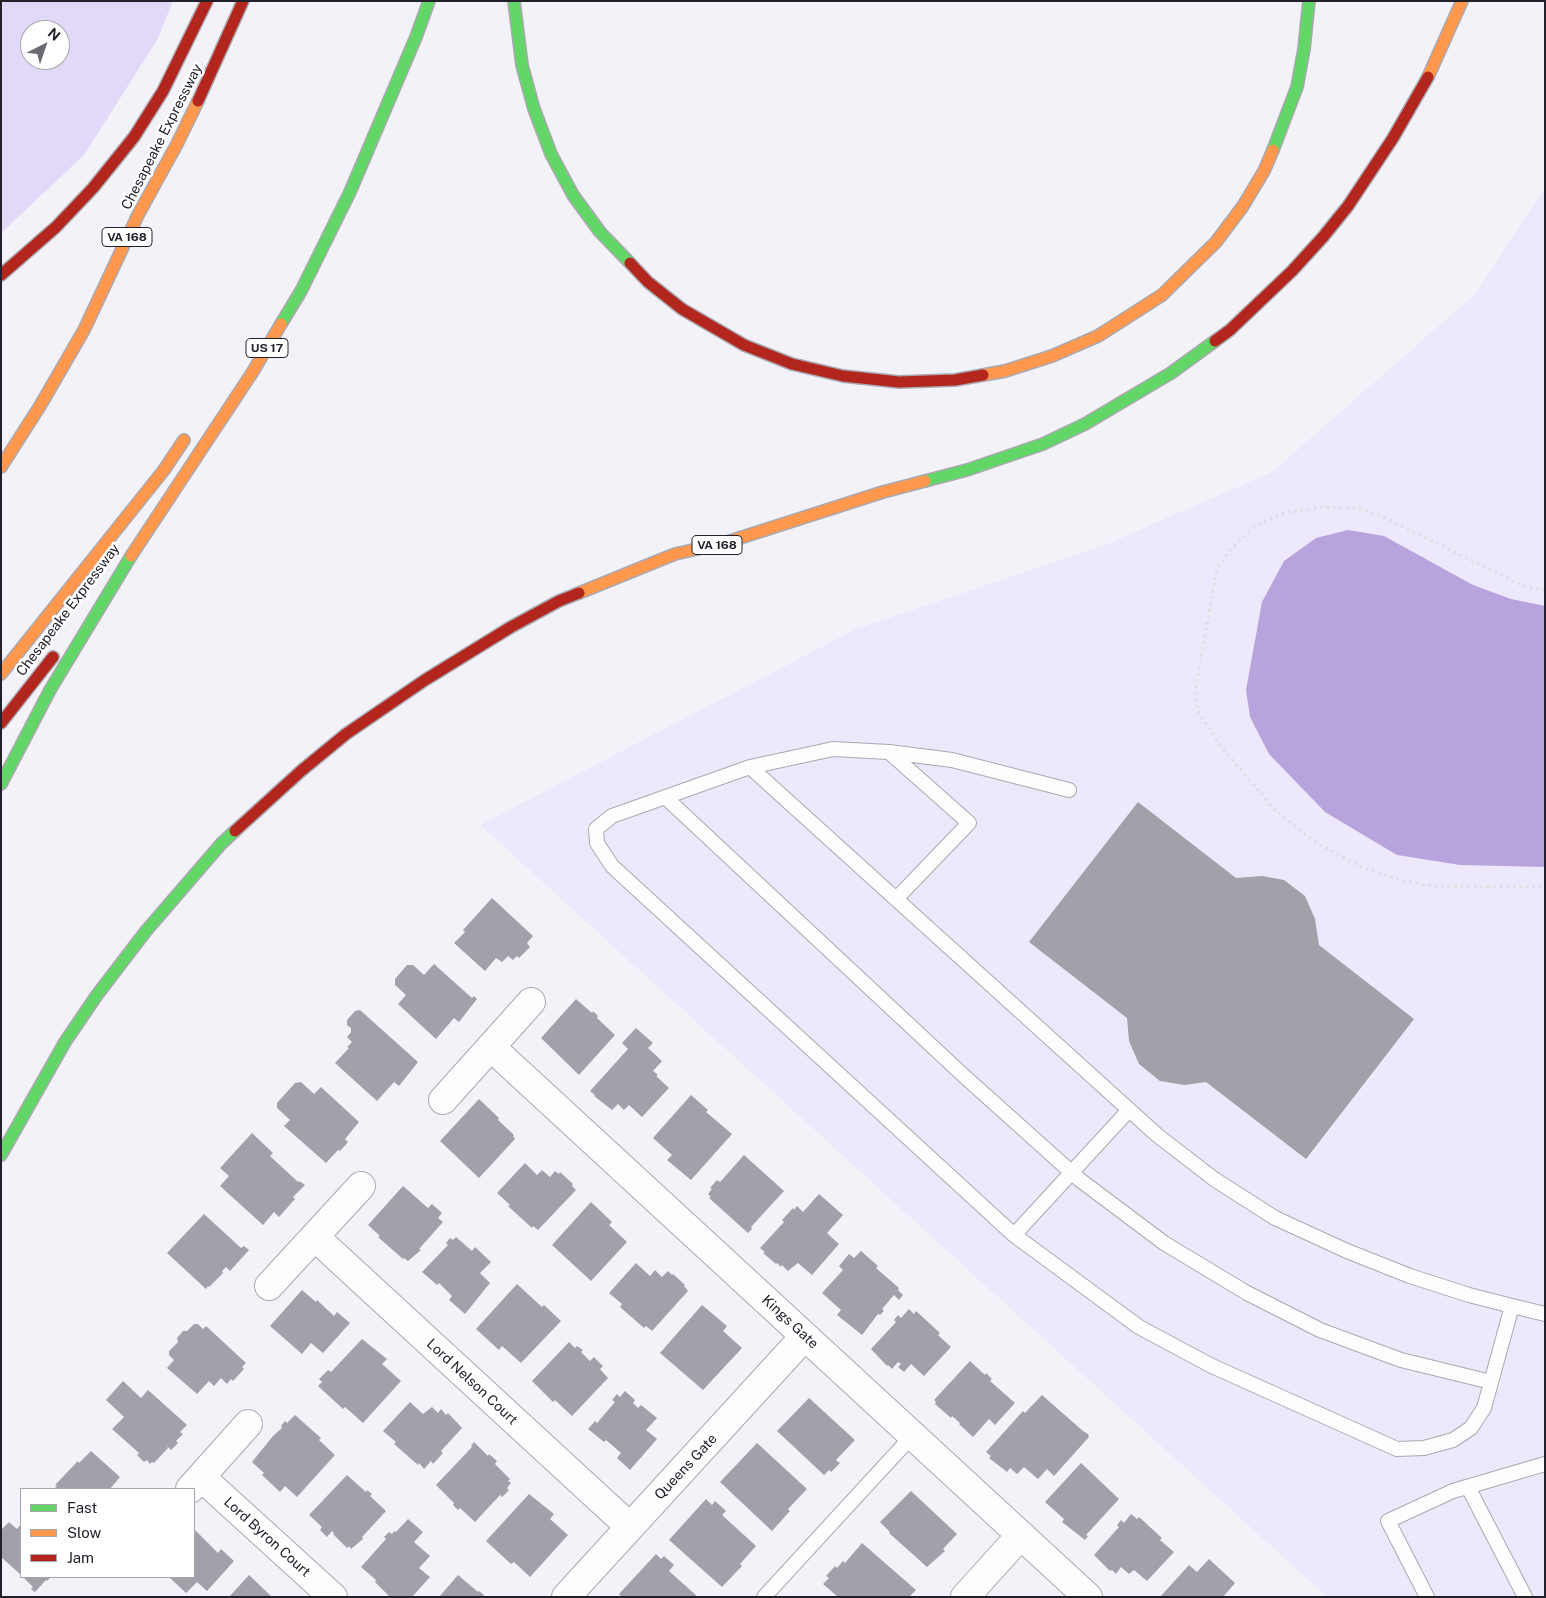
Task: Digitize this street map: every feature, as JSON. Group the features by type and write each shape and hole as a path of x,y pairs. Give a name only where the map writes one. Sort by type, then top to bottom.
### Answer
{"highway":[{"path":"1,275 56,227 93,188 134,137 163,91 207,1"},
{"name":"Chesapeake Expressway","path":"1,467 40,406 84,330 138,215 177,144 212,72 243,1"},
{"name":"US 17","path":"1,784 50,690 140,540 252,373 301,291 350,192 416,37 429,1"},
{"path":"514,1 522,65 534,109 551,154 574,195 600,232 648,282 682,309 744,345 792,364 843,376 899,382 955,380 1005,371 1052,356 1098,336 1162,295 1181,278 1221,235 1243,206 1264,171 1297,88 1304,49 1308,1"},
{"name":"VA 168","path":"1,1155 65,1042 97,995 146,931 222,844 346,734 425,680 511,627 559,601 675,554 724,543 883,492 967,470 1043,444 1085,424 1171,373 1230,330 1292,271 1348,206 1393,138 1429,75 1462,1"},
{"path":"316,235 370,145"},
{"path":"1,674 164,470 190,431"},
{"name":"Chesapeake Expressway","path":"1,723 99,599 140,540"}],"street":[{"path":"443,1100 531,1002"},
{"name":"Kings Gate","path":"491,1047 1088,1597"},
{"path":"269,1286 361,1186"},
{"name":"Lord Nelson Court","path":"315,1237 630,1527"},
{"name":"Queens Gate","path":"566,1597 806,1336"},
{"name":"Lord Byron Court","path":"248,1424 195,1483 333,1597"},
{"path":"965,1597 1021,1535"}],"lane":[{"path":"1069,790 952,760 889,752 832,749 750,767 612,816 596,829 597,843 612,866 1014,1235 1139,1327 1212,1366 1397,1449 1424,1448 1453,1440 1471,1428 1484,1408 1512,1306"},
{"path":"889,752 969,823 896,899"},
{"path":"750,767 1157,1135 1214,1179 1275,1218 1347,1251 1410,1276 1468,1295 1545,1314"},
{"path":"665,797 964,1076 1072,1172 1164,1243 1247,1293 1312,1326 1401,1360 1491,1382"},
{"path":"1014,1235 1129,1110"},
{"path":"764,1597 913,1435"},
{"path":"1427,1597 1388,1521 1454,1491 1545,1464"},
{"path":"1468,1487 1525,1597"}],"path":[{"path":"1545,590 1528,588 1378,515 1356,508 1331,508 1283,513 1254,526 1231,549 1217,568 1195,692 1198,711 1219,744 1274,809 1314,841 1358,866 1396,880 1433,886 1545,887"}],"shaded area":[{"path":"1,1 173,1 157,40 84,155 1,233"},
{"path":"1545,188 1545,1597 1327,1597 480,825 854,630 1107,544 1272,472 1475,294"},
{"path":"1348,530 1384,536 1473,585 1511,599 1545,606 1545,867 1460,865 1397,855 1325,812 1269,754 1250,717 1246,690 1262,602 1284,561 1316,538"}],"building":[{"path":"1138,802 1236,878 1262,876 1284,880 1305,896 1315,919 1319,945 1414,1019 1306,1159 1206,1082 1184,1085 1160,1081 1139,1064 1129,1041 1127,1018 1029,942"},
{"path":"492,898 533,936 527,943 530,947 519,958 517,956 513,960 508,956 502,962 496,958 485,971 454,943 465,932 463,930"},
{"path":"434,964 472,998 474,996 477,999 459,1022 454,1018 436,1039 398,1004 406,995 395,985 395,979 407,965 413,965 424,975"},
{"path":"576,999 592,1013 593,1011 598,1016 597,1018 615,1035 579,1075 541,1038"},
{"path":"360,1010 418,1062 399,1086 394,1082 377,1101 335,1063 352,1042 347,1037 351,1032 351,1028 347,1025 347,1020 355,1011"},
{"path":"636,1028 653,1043 648,1048 662,1061 653,1071 669,1088 642,1117 629,1105 624,1110 618,1104 612,1110 590,1091 628,1049 622,1043"},
{"path":"301,1082 314,1094 321,1087 359,1122 345,1139 348,1142 326,1163 284,1126 290,1120 277,1108 277,1103 295,1083"},
{"path":"691,1095 708,1110 706,1112 732,1134 691,1180 667,1160 672,1155 653,1138"},
{"path":"479,1099 499,1118 498,1120 514,1135 515,1139 479,1178 440,1141"},
{"path":"252,1133 273,1153 270,1156 298,1182 305,1185 293,1197 295,1199 279,1217 274,1212 263,1225 220,1186 229,1176 220,1168"},
{"path":"744,1155 784,1191 751,1227 752,1229 748,1233 709,1198 711,1197 708,1194 712,1189 710,1188 717,1180 720,1182"},
{"path":"525,1163 537,1175 542,1170 550,1177 555,1171 559,1174 560,1172 573,1184 572,1186 576,1190 538,1230 533,1226 532,1228 497,1193"},
{"path":"403,1186 428,1208 432,1204 442,1213 438,1218 443,1222 419,1249 421,1250 408,1261 403,1259 378,1237 380,1236 368,1225"},
{"path":"819,1194 843,1215 827,1233 839,1244 812,1275 798,1263 788,1271 782,1265 781,1267 776,1264 760,1248 784,1222 782,1220 793,1208 794,1210 797,1206 803,1212"},
{"path":"591,1202 612,1222 609,1225 627,1242 591,1281 552,1245"},
{"path":"204,1214 241,1248 244,1246 249,1250 230,1271 226,1267 222,1271 223,1273 206,1289 167,1253"},
{"path":"456,1237 472,1251 475,1247 491,1262 480,1273 490,1283 465,1314 449,1300 452,1296 439,1283 437,1285 422,1272 448,1245 446,1243 450,1238 453,1240"},
{"path":"861,1251 878,1266 876,1268 899,1288 898,1290 903,1295 899,1300 894,1295 882,1309 884,1311 880,1315 878,1314 862,1335 837,1315 841,1310 822,1293 843,1270 839,1266 849,1254 854,1258"},
{"path":"636,1263 650,1276 655,1270 662,1277 668,1271 685,1285 688,1291 652,1331 646,1326 644,1328 620,1307 622,1304 609,1293"},
{"path":"517,1284 542,1307 544,1305 561,1321 521,1363 502,1346 499,1350 476,1329"},
{"path":"302,1290 316,1302 317,1300 334,1316 337,1312 350,1323 323,1353 311,1343 302,1354 270,1326"},
{"path":"702,1305 727,1326 723,1331 742,1348 703,1390 660,1353"},
{"path":"909,1309 914,1314 916,1311 940,1333 938,1335 951,1347 924,1376 911,1364 904,1372 898,1367 901,1364 898,1362 892,1369 871,1349 896,1322 894,1320 898,1315 901,1318"},
{"path":"194,1324 198,1324 203,1329 206,1326 246,1363 242,1367 244,1369 233,1381 231,1379 227,1384 221,1378 214,1386 209,1381 197,1394 167,1368 174,1360 169,1355 169,1351 178,1342 177,1338 183,1331 187,1331"},
{"path":"362,1339 387,1359 382,1364 401,1381 363,1423 345,1407 343,1409 318,1386 322,1382 319,1379 328,1370 331,1372"},
{"path":"569,1342 575,1348 577,1346 583,1350 581,1352 590,1361 594,1357 603,1366 600,1369 608,1378 572,1416 555,1400 553,1402 532,1381"},
{"path":"970,1361 985,1375 986,1373 992,1379 990,1381 1015,1403 995,1425 989,1419 973,1437 952,1416 951,1418 935,1404 934,1400"},
{"path":"123,1381 141,1398 148,1390 187,1425 180,1432 183,1434 176,1441 178,1443 171,1450 167,1446 168,1448 154,1463 150,1464 147,1460 144,1462 137,1455 139,1453 112,1429 124,1417 106,1400"},
{"path":"625,1391 635,1400 633,1403 638,1408 641,1405 657,1418 646,1430 657,1439 630,1470 617,1458 621,1453 606,1440 604,1442 588,1429 595,1421 597,1423 615,1402 612,1400 617,1394 620,1397"},
{"path":"1042,1395 1088,1434 1089,1437 1054,1476 1047,1469 1038,1479 1024,1467 1017,1474 1010,1468 1007,1472 989,1458 991,1456 986,1452 1023,1411 1025,1413"},
{"path":"809,1398 855,1440 836,1460 840,1463 831,1472 829,1470 824,1475 777,1431"},
{"path":"410,1402 423,1414 432,1407 438,1413 441,1409 446,1415 448,1413 462,1428 441,1451 443,1453 433,1464 431,1461 424,1469 394,1444 396,1442 383,1431"},
{"path":"295,1415 321,1438 319,1440 335,1455 297,1497 285,1486 280,1492 262,1475 264,1473 252,1462 282,1428 281,1426 285,1421 287,1423"},
{"path":"474,1442 488,1456 489,1454 497,1461 495,1464 510,1479 508,1481 511,1483 507,1488 509,1490 502,1497 500,1495 475,1522 460,1508 458,1510 453,1505 454,1503 436,1485 472,1447"},
{"path":"757,1443 807,1489 788,1509 790,1511 772,1531 720,1482"},
{"path":"91,1451 120,1477 111,1488 55,1488 57,1486 55,1485 78,1461 79,1463"},
{"path":"1081,1463 1119,1499 1086,1535 1088,1536 1085,1540 1062,1522 1064,1519 1045,1502"},
{"path":"347,1475 366,1492 367,1490 372,1494 370,1496 386,1511 362,1537 363,1539 351,1549 349,1546 347,1548 332,1531 327,1537 320,1530 322,1527 309,1515"},
{"path":"911,1491 957,1534 943,1549 945,1551 927,1567 889,1533 880,1522"},
{"path":"529,1494 554,1514 550,1519 568,1535 530,1577 514,1562 511,1564 486,1541"},
{"path":"706,1499 712,1505 715,1501 726,1511 722,1515 756,1546 740,1564 742,1566 722,1587 669,1540"},
{"path":"1131,1514 1137,1519 1139,1517 1174,1552 1147,1581 1134,1570 1129,1574 1121,1567 1116,1574 1112,1570 1110,1571 1094,1555 1119,1527 1117,1525 1121,1520 1124,1523"},
{"path":"408,1519 423,1532 414,1542 430,1556 419,1568 430,1577 412,1597 390,1597 375,1582 376,1580 361,1567 386,1539 384,1537 389,1532 392,1534 394,1531 396,1532"},
{"path":"9,1522 17,1529 20,1525 20,1574 1,1557 1,1530"},
{"path":"195,1530 218,1553 221,1549 234,1561 207,1591 197,1582 186,1593 170,1578 195,1578"},
{"path":"862,1543 916,1590 909,1597 838,1597 823,1584 829,1578 826,1576 835,1566 837,1568 843,1561 845,1563"},
{"path":"656,1554 661,1559 664,1556 674,1565 669,1571 698,1597 622,1597 619,1594"},
{"path":"1209,1559 1235,1583 1223,1597 1160,1597 1189,1565 1197,1572"},
{"path":"249,1575 272,1597 229,1597"},
{"path":"458,1575 484,1595 483,1597 439,1597"},
{"path":"24,1578 50,1578 35,1592 31,1589 33,1587"}],"traffic: fast":[{"path":"281,324 301,291 350,192 416,37 429,1"},
{"path":"514,1 522,65 534,109 551,154 573,195 600,232 630,263"},
{"path":"1273,150 1297,87 1304,49 1309,1"},
{"path":"925,481 967,470 1043,444 1085,424 1171,373 1215,341"},
{"path":"1,784 50,690 131,556"},
{"path":"1,1155 65,1042 97,995 146,931 221,844 235,831"}],"traffic: slow":[{"path":"1428,77 1462,1"},
{"path":"1,467 40,406 84,330 138,215 198,101"},
{"path":"983,375 1005,371 1052,356 1098,336 1162,295 1216,242 1243,206 1264,171 1273,150"},
{"path":"131,556 252,373 281,324"},
{"path":"1,674 164,470 184,440"},
{"path":"579,593 675,554 724,543 883,492 925,481"}],"traffic: jam":[{"path":"1,275 56,227 93,188 134,137 163,91 207,1"},
{"path":"198,101 243,1"},
{"path":"1215,341 1230,330 1292,271 1323,237 1348,206 1393,138 1428,77"},
{"path":"630,263 648,282 682,309 744,345 792,364 843,376 899,382 955,380 983,375"},
{"path":"235,831 301,771 346,734 425,680 511,627 559,601 579,593"},
{"path":"1,723 53,657"}]}
